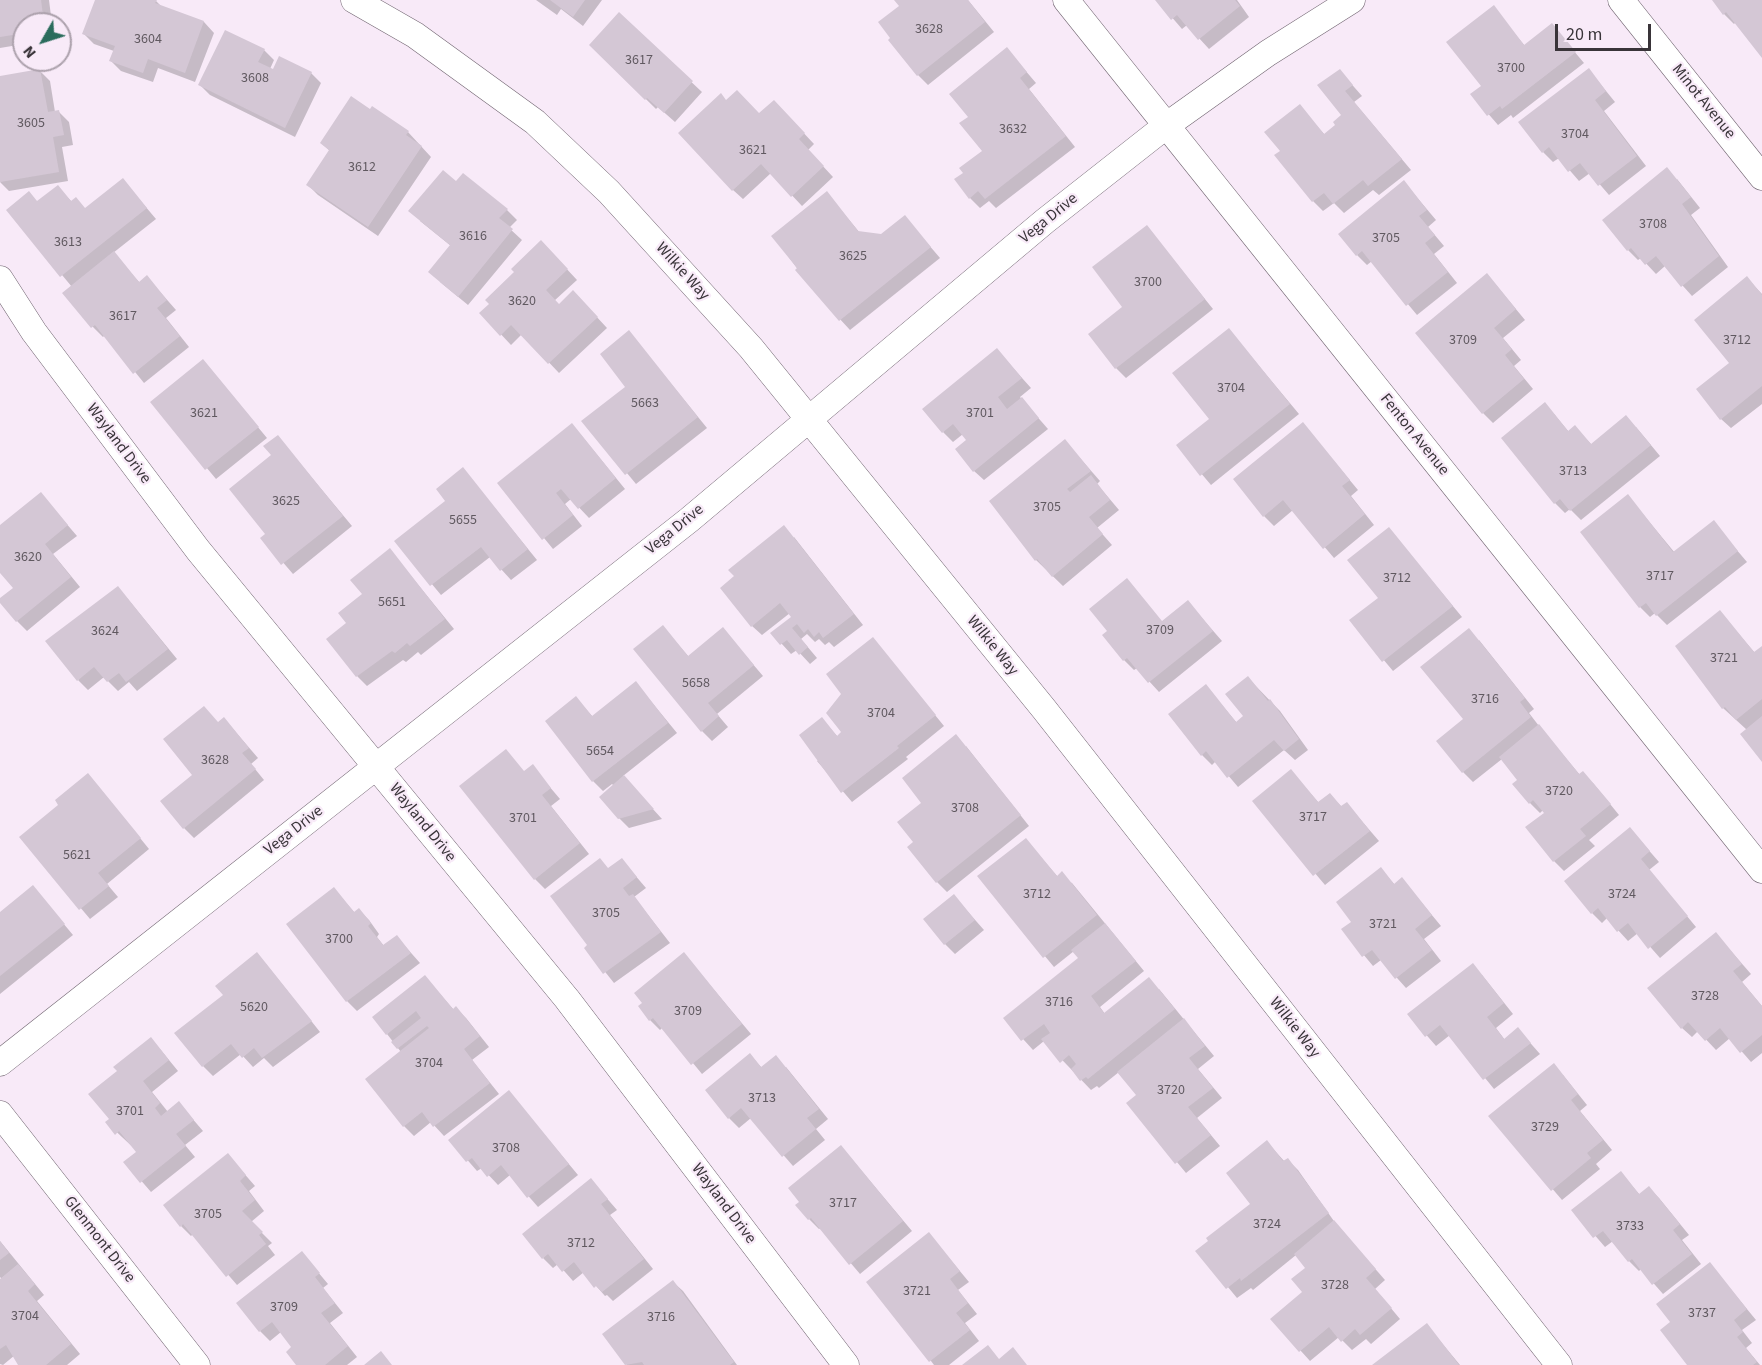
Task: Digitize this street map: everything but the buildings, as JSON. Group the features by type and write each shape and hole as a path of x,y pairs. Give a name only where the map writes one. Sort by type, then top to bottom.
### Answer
{"street":[{"name":"Wilkie Way","path":"354,0 414,35 535,122 609,192 751,348 1044,709 1559,1365"},
{"name":"Fenton Avenue","path":"1066,0 1762,870"},
{"name":"Vega Drive","path":"0,1063 689,520 1045,221 1167,125 1268,53 1352,0"},
{"name":"Minot Avenue","path":"1621,0 1762,177"},
{"name":"Wayland Drive","path":"0,279 34,332 198,550 567,999 846,1365"},
{"name":"Glenmont Drive","path":"0,1114 197,1365"}]}
